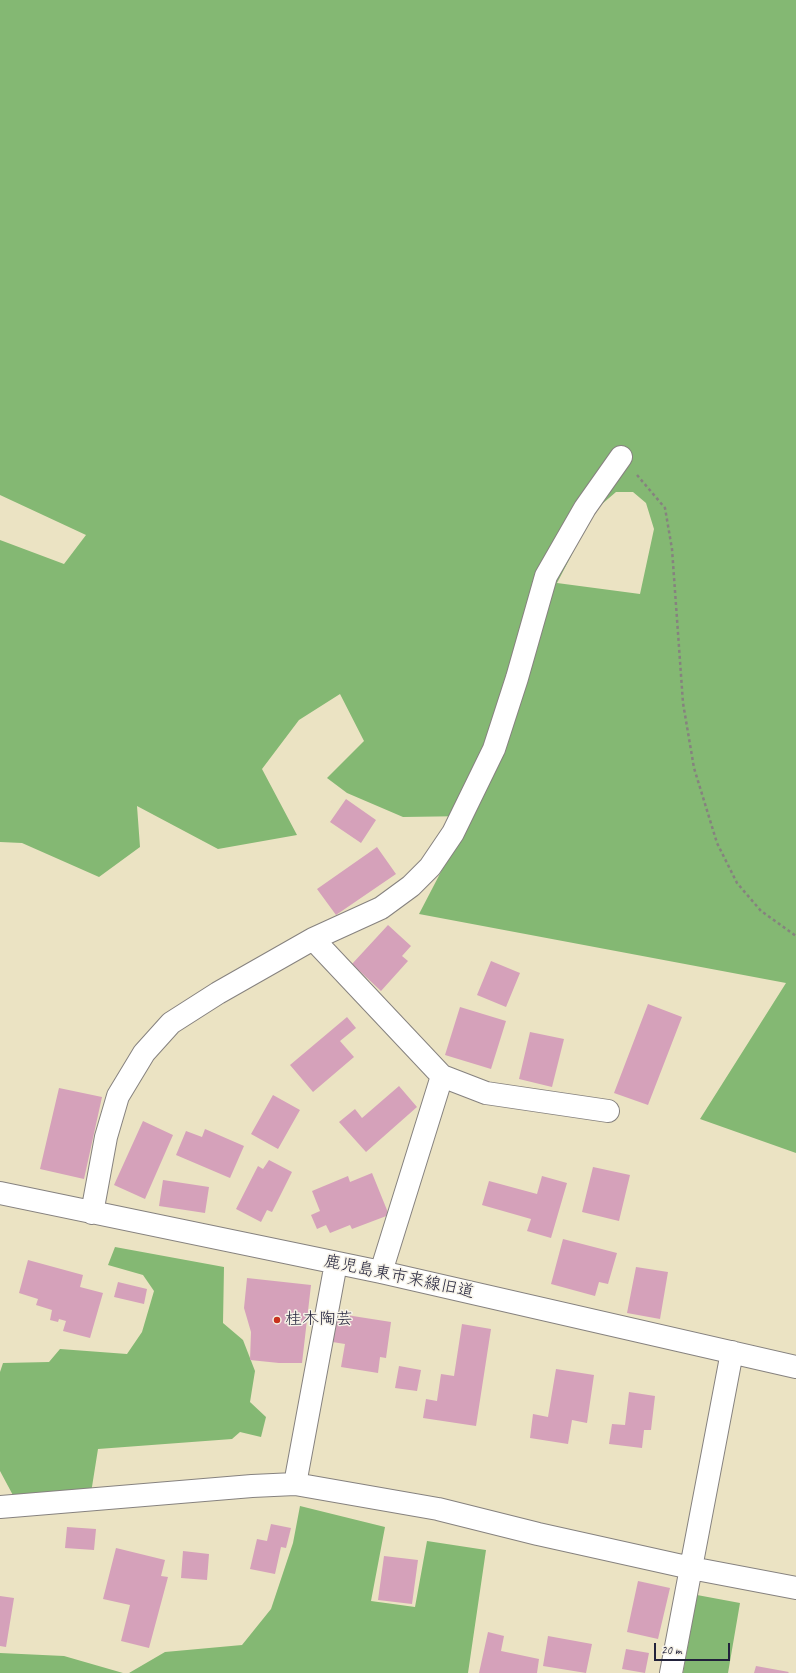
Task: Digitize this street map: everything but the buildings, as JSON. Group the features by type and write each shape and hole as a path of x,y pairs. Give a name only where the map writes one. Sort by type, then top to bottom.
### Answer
{"street":[{"path":"92,1213 106,1137 118,1096 144,1052 171,1023 218,993 314,939 381,908 411,886 430,868 453,833 494,749 517,678 546,576 585,508 621,457"},
{"path":"314,939 442,1076 486,1093 608,1111"},
{"path":"380,1272 442,1076"},
{"name":"鹿児島東市来線旧道","path":"0,1193 380,1272 796,1367"},
{"path":"295,1484 336,1263"},
{"path":"671,1673 732,1352"},
{"path":"0,1507 252,1486 295,1484 438,1509 538,1534 691,1568 796,1588"}],"path":[{"path":"621,457 665,508 672,549 683,703 694,768 717,843 737,883 761,911 796,936"}],"green space":[{"path":"0,0 796,0 796,1153 700,1119 786,983 419,914 470,816 403,817 347,793 327,778 364,741 340,694 299,720 262,769 297,835 218,849 137,806 140,847 99,877 22,843 0,842 0,540 64,564 86,535 0,495","holes":["616,492 633,492 646,503 654,529 640,594 557,583 595,510"]},
{"path":"115,1247 224,1267 223,1323 243,1340 255,1371 250,1402 266,1417 261,1437 240,1432 232,1439 98,1449 91,1493 15,1499 0,1471 0,1372 3,1363 49,1362 60,1349 127,1354 142,1332 154,1291 143,1275 108,1265"},
{"path":"300,1506 385,1527 371,1601 415,1607 427,1541 486,1550 468,1673 129,1673 165,1652 242,1645 271,1609 293,1543"},
{"path":"697,1595 740,1603 728,1673 683,1673"},
{"path":"0,1653 64,1656 123,1673 0,1673"}],"place":[{"name":"桂木陶芸","path":"277,1320"}]}
